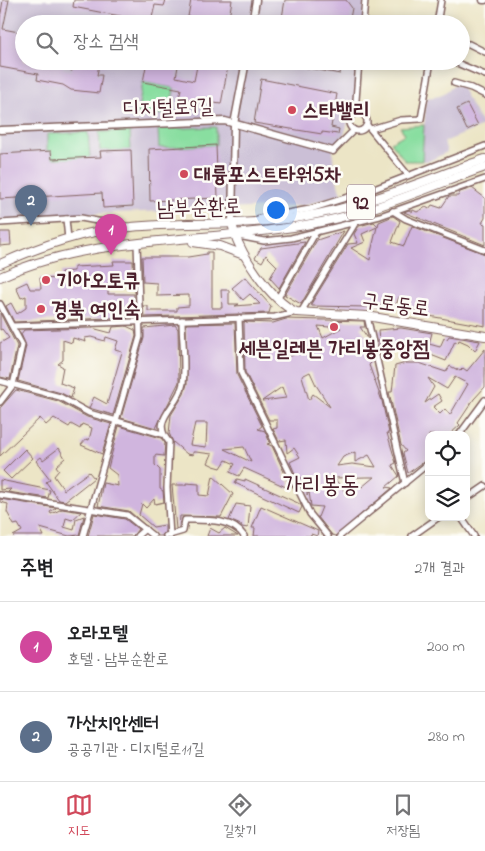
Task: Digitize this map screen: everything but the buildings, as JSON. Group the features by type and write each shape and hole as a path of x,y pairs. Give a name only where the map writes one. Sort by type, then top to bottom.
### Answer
{"main road":[{"name":"남부순환로","path":"0,264 32,250 89,233 130,227 270,221 324,213 485,159"},
{"name":"남부순환로","path":"0,277 72,254 137,243 234,236 336,219 485,167"},
{"path":"232,223 234,236 244,255 278,298 299,312"},
{"path":"174,240 220,246 244,255"},
{"name":"구로동로","path":"299,312 367,316 485,336"}],"street":[{"path":"254,15 256,0"},
{"path":"364,15 365,0"},
{"path":"438,15 441,0"},
{"path":"470,45 485,52"},
{"path":"470,69 485,75"},
{"path":"244,70 234,124 232,223 310,209 374,190 441,161 485,146"},
{"path":"358,70 355,113 349,122 354,130 360,131 369,127 401,120 421,119 429,70"},
{"path":"454,83 485,95"},
{"path":"355,113 364,114 369,127 408,175"},
{"name":"디지털로9길","path":"0,130 225,120 333,151"},
{"path":"333,151 354,130"},
{"path":"234,236 264,241 291,238 393,212 485,179"},
{"path":"393,212 406,219 485,250"},
{"path":"66,218 68,239"},
{"path":"0,223 81,218 130,227"},
{"path":"13,326 282,317 299,312 356,222"},
{"path":"278,298 316,232"},
{"path":"83,536 140,337 138,322 137,243"},
{"path":"0,304 22,345 13,385 0,402"},
{"path":"367,316 405,483"},
{"path":"239,318 241,373 310,514 328,536"},
{"path":"162,434 161,424 183,383 182,320"},
{"path":"0,381 60,397 89,413 162,434 169,442 167,488 169,536 183,531 185,520 224,522 238,527 244,536"},
{"path":"462,431 485,400"},
{"path":"340,536 425,468"},
{"path":"470,496 485,486"},
{"path":"0,495 90,511 127,515 153,536"},
{"path":"412,536 433,521"},
{"path":"464,521 474,536"},
{"path":"137,536 145,529"}],"shaded area":[{"path":"0,0 365,0 364,15 15,15 15,70 358,70 356,97 344,135 333,151 334,170 341,194 303,206 87,214 0,221"},
{"path":"455,85 461,87 483,126 444,142 447,152 429,161 422,161 426,98 440,96"}],"green space":[{"path":"143,82 174,88 170,114 137,115"},
{"path":"424,125 422,161 405,161 391,142 405,134 400,127"},
{"path":"216,127 216,145 159,148 158,129"},
{"path":"130,131 131,150 100,151 99,132"},
{"path":"88,132 90,158 52,159 51,152 47,151 47,134"}],"place":[{"name":"스타밸리","path":"292,110"},
{"name":"대륭포스트타워5차","path":"184,174"},
{"name":"가산치안센터","path":"31,226"},
{"name":"오라모텔","path":"111,255"},
{"name":"기아오토큐","path":"46,280"},
{"name":"경북 여인숙","path":"41,309"},
{"name":"세븐일레븐 가리봉중앙점","path":"334,327"}],"district":[{"name":"가리봉동","path":"321,484"}]}
